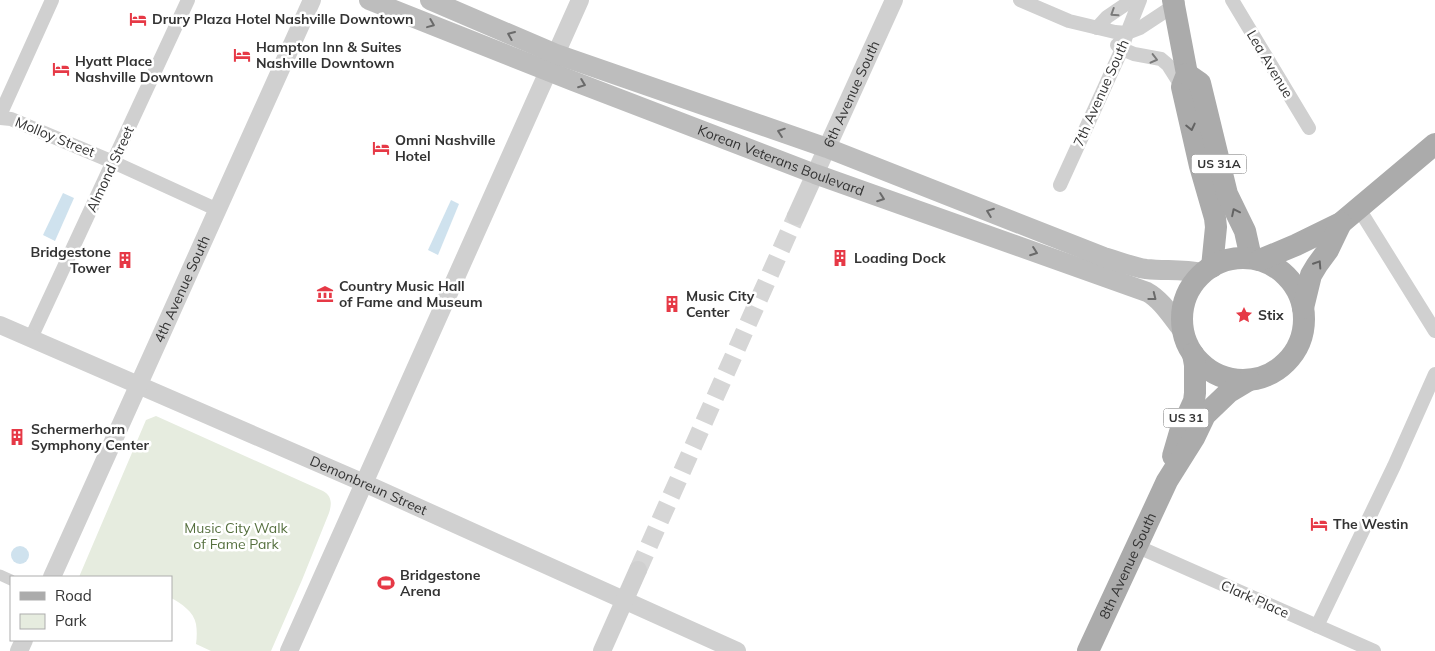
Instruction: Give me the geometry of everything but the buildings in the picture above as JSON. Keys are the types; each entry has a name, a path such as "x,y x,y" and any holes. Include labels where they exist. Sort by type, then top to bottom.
{"main road":[{"name":"Korean Veterans Boulevard","path":"369,0 552,62 827,148 1104,257 1134,267 1159,270 1207,270"},
{"name":"Korean Veterans Boulevard","path":"430,0 552,62 815,174 1147,292 1158,301 1184,332"},
{"name":"US 31A","path":"1177,2 1185,81 1200,166 1215,218 1216,227 1207,270"},
{"name":"US 31A","path":"1185,81 1200,83 1227,194 1245,231 1255,259"},
{"name":"US 31","path":"1193,354 1187,344 1182,314 1186,298 1195,282 1207,270 1220,263 1255,259 1296,245 1341,223 1435,144"},
{"name":"US 31","path":"1249,380 1263,377 1276,371 1287,362 1296,350 1302,337 1303,308 1312,275 1328,250 1341,223"},
{"path":"1255,259 1276,269 1288,279 1298,293 1303,308"},
{"path":"1193,354 1204,366 1218,375 1233,380 1249,380"},
{"name":"8th Avenue South","path":"1166,481 1180,432 1194,401 1195,365 1193,354"},
{"name":"8th Avenue South","path":"1088,651 1166,481 1194,438 1205,415 1229,392 1249,380"}],"street":[{"path":"0,116 52,0"},
{"name":"Almond Street","path":"31,338 188,0"},
{"name":"4th Avenue South","path":"52,576 312,0"},
{"path":"290,651 580,0"},
{"name":"6th Avenue South","path":"796,216 894,0"},
{"path":"1020,0 1069,21 1127,33 1140,28 1177,2"},
{"path":"1097,28 1107,17 1132,0"},
{"name":"7th Avenue South","path":"1060,185 1122,49 1140,0"},
{"name":"Lea Avenue","path":"1232,0 1309,128"},
{"path":"1097,28 1122,49 1134,54 1160,59 1185,81"},
{"name":"Molloy Street","path":"0,116 113,162 218,210"},
{"path":"1359,209 1435,331"},
{"name":"Demonbreun Street","path":"0,325 364,483 736,651"},
{"path":"1317,626 1394,466 1435,374"},
{"name":"Clark Place","path":"1136,546 1373,651"},
{"path":"602,651 638,570"}],"green space":[{"name":"Music City Walk of Fame Park","path":"156,416 323,491 330,498 329,513 271,651 211,651 196,644 197,631 193,616 179,602 172,598 172,576 79,576 146,420"}],"water":[{"path":"63,193 74,198 55,241 43,235"},
{"path":"451,200 459,204 438,255 428,250"},
{"path":"16,546 24,546 29,551 27,562 16,564 11,559 11,551"}],"tunnel":[{"path":"638,570 796,216"}],"place":[{"name":"Drury Plaza Hotel Nashville Downtown","path":"138,19"},
{"name":"Hampton Inn & Suites Nashville Downtown","path":"242,55"},
{"name":"Hyatt Place Nashville Downtown","path":"61,69"},
{"name":"Omni Nashville Hotel","path":"381,148"},
{"name":"Loading Dock","path":"840,258"},
{"name":"Bridgestone Tower","path":"125,260"},
{"name":"Country Music Hall of Fame and Museum","path":"325,294"},
{"name":"Music City Center","path":"672,304"},
{"name":"Stix","path":"1244,315"},
{"name":"Schermerhorn Symphony Center","path":"17,437"},
{"name":"The Westin","path":"1319,524"},
{"name":"Bridgestone Arena","path":"386,583"}]}
